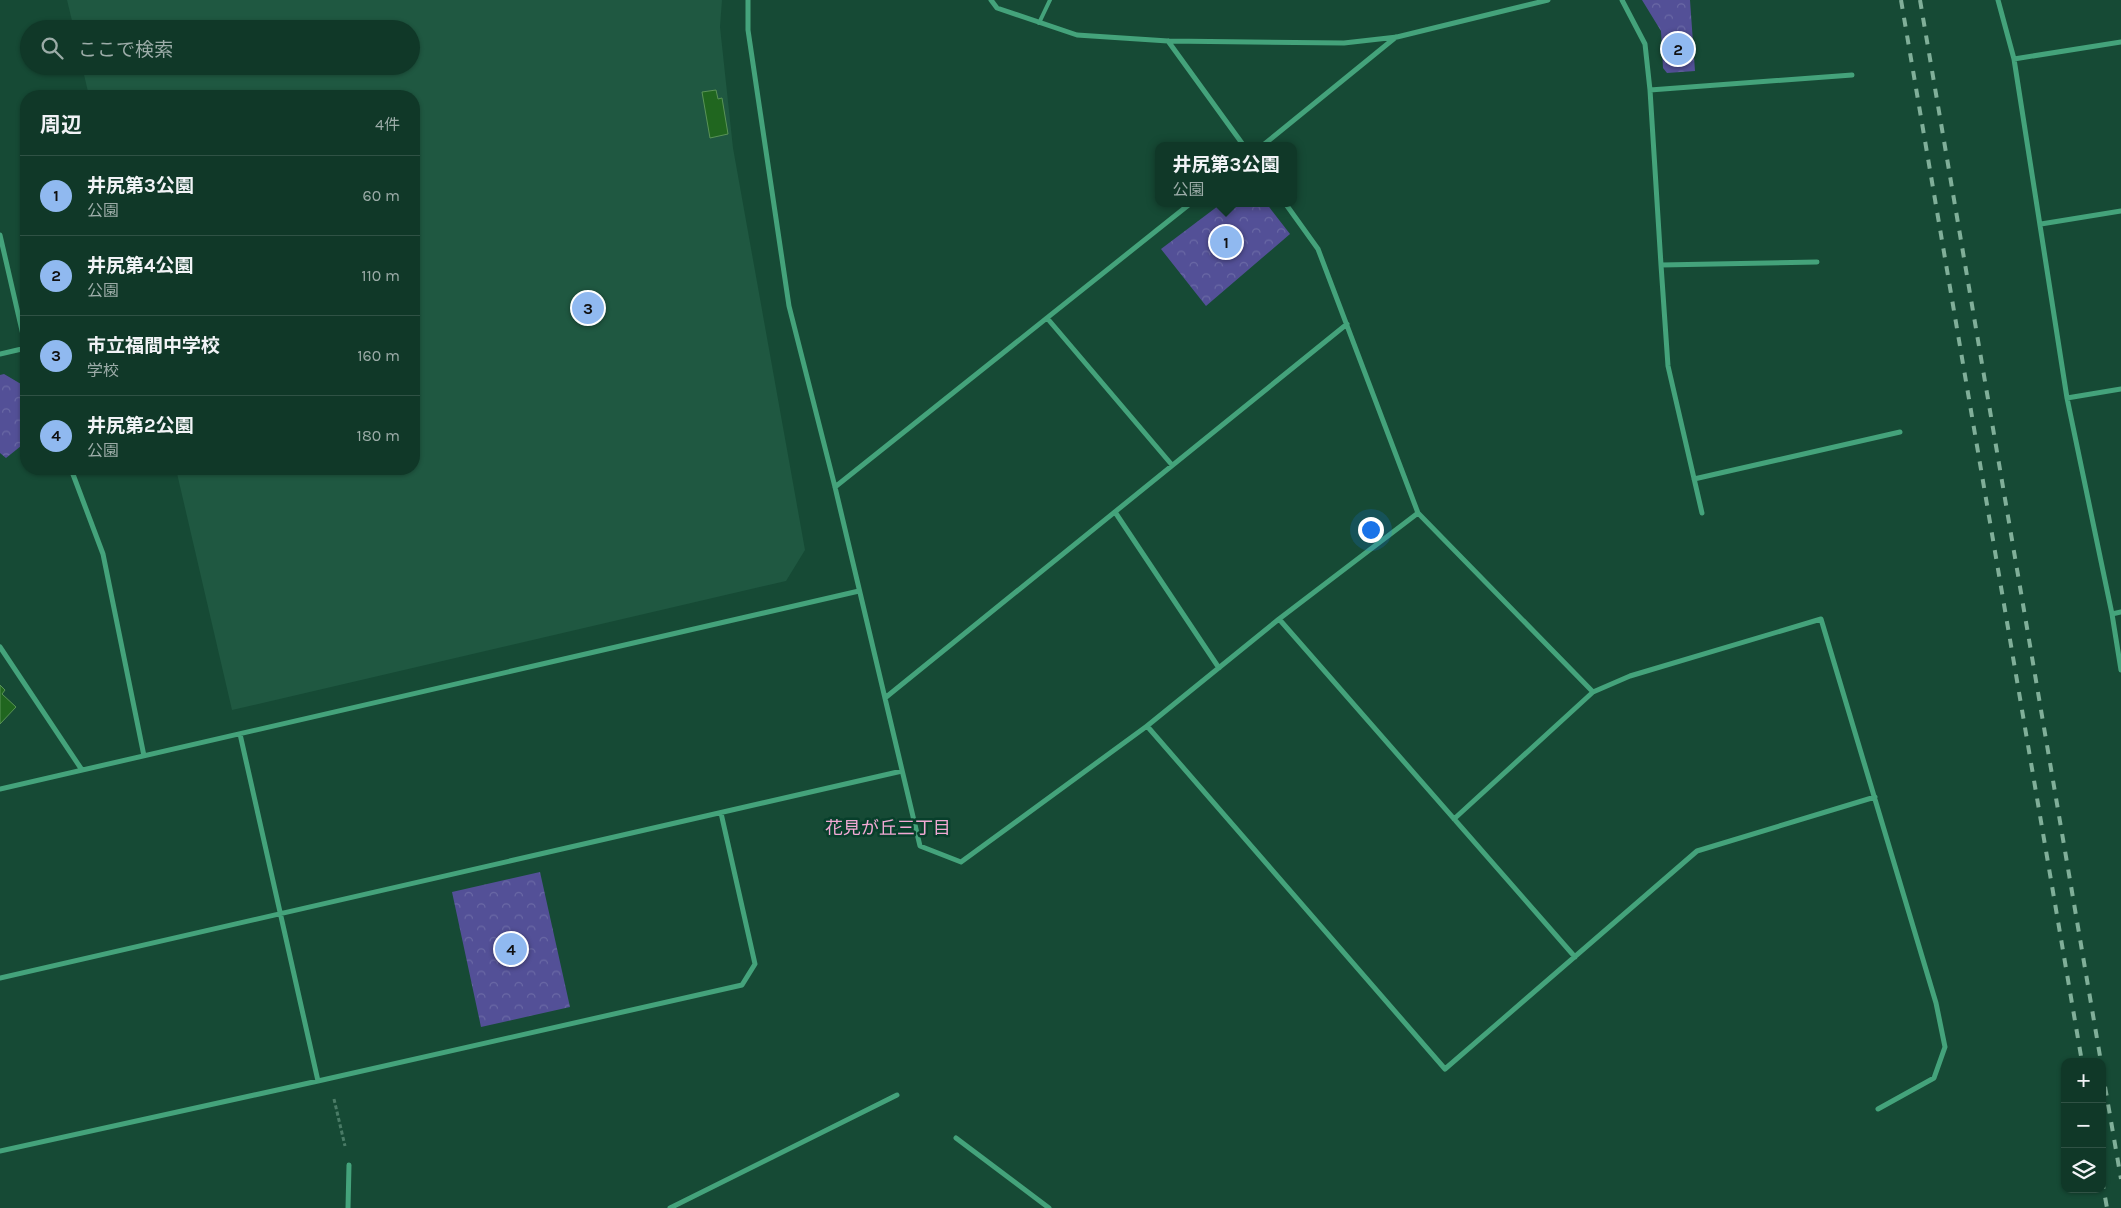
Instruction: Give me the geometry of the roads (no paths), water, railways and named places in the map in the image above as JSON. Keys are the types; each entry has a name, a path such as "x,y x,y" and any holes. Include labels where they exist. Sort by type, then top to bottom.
{"street":[{"path":"748,0 748,30 789,306 835,487 920,846 961,862 1147,726 1279,620 1418,513"},
{"path":"991,0 996,8 1077,35 1168,41 1344,43 1397,37 1548,0"},
{"path":"1622,0 1645,44 1650,90 1668,366 1702,512"},
{"path":"1998,0 2014,58 2067,398 2112,614 2121,670"},
{"path":"1267,142 1397,37"},
{"path":"1168,41 1241,142"},
{"path":"2014,58 2121,42"},
{"path":"1650,90 1852,75"},
{"path":"835,487 1185,207"},
{"path":"1288,207 1318,249 1418,513 1593,692"},
{"path":"2041,224 2121,211"},
{"path":"0,235 20,322"},
{"path":"1661,265 1817,262"},
{"path":"1047,318 1172,465"},
{"path":"885,698 1347,324"},
{"path":"0,354 20,349"},
{"path":"2067,398 2121,389"},
{"path":"1694,479 1900,432"},
{"path":"73,475 102,554 144,756"},
{"path":"1115,512 1220,668"},
{"path":"0,789 859,591"},
{"path":"2112,614 2121,612"},
{"path":"1454,819 1593,692 1630,676 1821,619 1936,1003 1945,1047 1934,1078 1878,1109"},
{"path":"1279,620 1575,957"},
{"path":"0,647 82,770"},
{"path":"1147,726 1446,1069 1697,851 1875,797"},
{"path":"240,734 318,1081"},
{"path":"0,978 902,771"},
{"path":"0,1151 329,1079 742,984 755,964 720,813"},
{"path":"670,1208 896,1095"},
{"path":"956,1138 1049,1208"},
{"path":"348,1208 349,1165"}],"lane":[{"path":"1039,23 1050,0"}],"railway":[{"path":"1901,0 2081,1058"},
{"path":"1920,0 2100,1058"},
{"path":"2106,1092 2121,1179"},
{"path":"2104,1193 2107,1208"}],"place":[{"name":"井尻第4公園","path":"1678,49"},
{"name":"井尻第3公園","path":"1226,242"},
{"name":"市立福間中学校","path":"588,308"},
{"name":"井尻第2公園","path":"511,949"}],"district":[{"name":"花見が丘三丁目","path":"888,828"}]}
